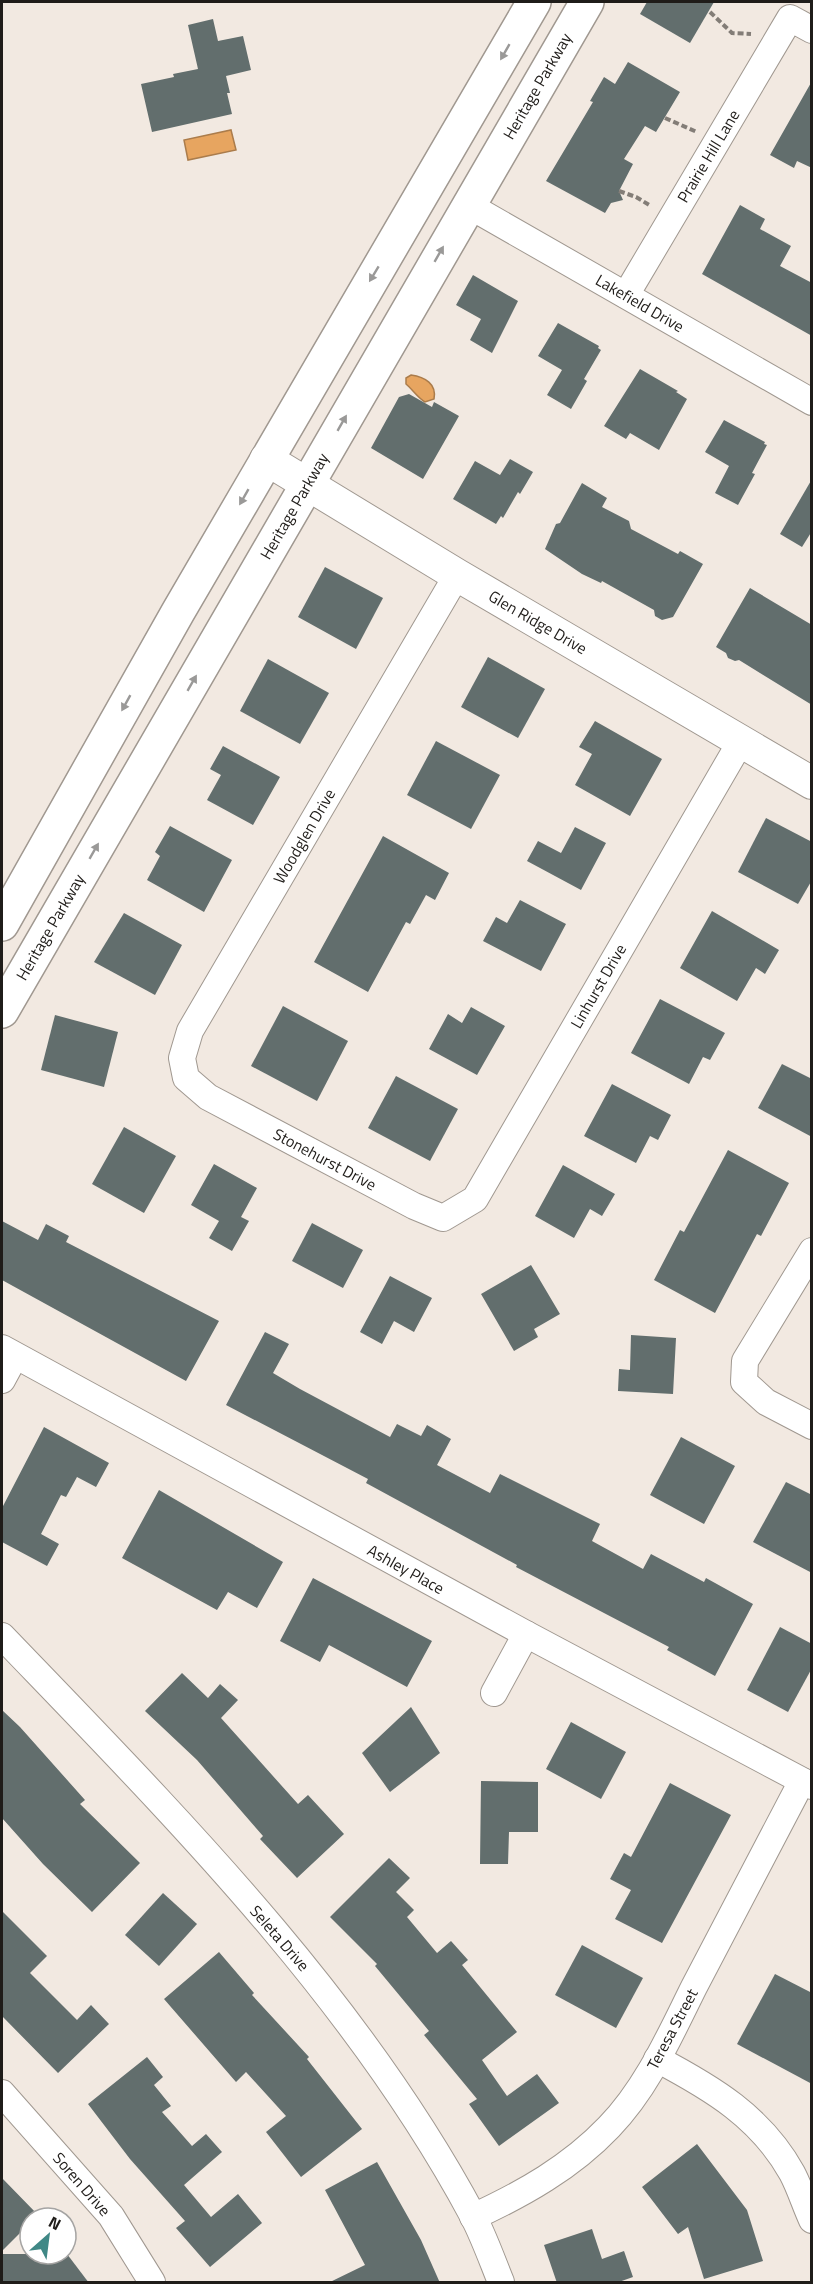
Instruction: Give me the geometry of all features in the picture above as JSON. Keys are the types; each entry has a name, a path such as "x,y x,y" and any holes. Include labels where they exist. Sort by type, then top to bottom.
{"main road":[{"path":"2,924 266,459 534,2"},
{"name":"Heritage Parkway","path":"2,1011 586,2"}],"street":[{"name":"Prairie Hill Lane","path":"626,295 801,24"},
{"name":"Lakefield Drive","path":"468,205 812,402"},
{"name":"Glen Ridge Drive","path":"266,459 457,575 812,783"},
{"name":"Woodglen Drive","path":"208,1097 186,1078 182,1058 190,1031 457,575"},
{"name":"Linhurst Drive","path":"443,1218 475,1199 741,741"},
{"name":"Stonehurst Drive","path":"208,1097 414,1206 443,1218"},
{"path":"812,1251 745,1361 744,1382 766,1401 812,1426"},
{"path":"2,1380 8,1352"},
{"name":"Ashley Place","path":"8,1352 807,1784"},
{"path":"494,1693 526,1634"},
{"name":"Seleta Drive","path":"2,1636 208,1854 303,1964 376,2061 428,2140 473,2217 501,2283"},
{"name":"Teresa Street","path":"473,2217 518,2196 590,2145 627,2107 657,2059 807,1784"},
{"path":"657,2059 715,2092 754,2122 776,2147 793,2175 812,2220"},
{"name":"Soren Drive","path":"2,2093 111,2216 152,2283"}],"path":[{"path":"710,12 732,33 744,35"},
{"path":"665,118 696,132"},
{"path":"619,191 636,196 653,207"}],"shaded area":[{"path":"231,130 236,150 188,160 184,140"},
{"path":"411,375 421,377 432,385 434,399 425,402 406,384 406,378"}],"building":[{"path":"647,2 714,2 690,43 640,14"},
{"path":"213,19 218,41 243,36 251,70 226,76 232,114 152,132 141,84 198,69 188,25"},
{"path":"628,62 680,92 656,132 645,126 624,159 633,164 619,191 623,200 611,203 605,213 546,181 593,102 590,101 604,77 615,84"},
{"path":"812,81 812,168 797,161 794,168 770,155"},
{"path":"740,205 765,219 760,229 791,246 780,266 812,283 812,336 702,274"},
{"path":"473,275 518,301 492,353 470,340 481,319 456,305"},
{"path":"558,323 599,346 601,350 584,379 587,381 571,409 547,395 562,370 538,356"},
{"path":"640,369 678,391 676,392 687,399 659,450 630,433 626,439 604,426"},
{"path":"409,394 432,407 434,402 459,416 423,479 371,448 399,397"},
{"path":"724,420 767,445 752,473 755,474 738,505 715,493 729,466 705,452"},
{"path":"510,459 533,472 503,518 501,516 496,524 453,499 475,461 500,475"},
{"path":"812,479 812,531 802,547 780,534"},
{"path":"582,483 607,498 602,507 629,521 631,529 678,554 680,551 703,564 673,617 662,620 655,616 654,610 602,581 601,583 582,574 545,549 556,524 560,523"},
{"path":"325,567 383,598 356,649 298,617"},
{"path":"750,588 812,625 812,705 739,660 728,658 726,653 716,647"},
{"path":"488,657 545,689 518,738 461,707"},
{"path":"268,659 329,693 300,744 240,711"},
{"path":"595,721 662,759 630,816 575,785 592,754 579,747"},
{"path":"436,741 500,775 471,829 407,795"},
{"path":"223,746 280,777 253,825 207,800 221,775 210,769"},
{"path":"766,818 812,842 812,880 798,904 738,872"},
{"path":"170,826 232,860 204,912 147,880 160,856 155,852"},
{"path":"575,827 606,843 581,890 527,861 538,841 561,853"},
{"path":"383,836 449,873 435,900 426,895 410,924 406,922 368,992 314,962"},
{"path":"520,900 566,924 541,971 483,941 496,917 507,923"},
{"path":"712,911 779,950 765,974 756,968 737,1001 680,968"},
{"path":"124,913 182,945 155,995 94,962"},
{"path":"660,999 725,1033 710,1060 703,1057 689,1084 631,1053"},
{"path":"283,1006 348,1041 317,1101 251,1066"},
{"path":"471,1007 505,1026 477,1075 429,1049 448,1014 462,1023"},
{"path":"55,1015 118,1032 104,1087 41,1070"},
{"path":"782,1064 812,1079 812,1137 758,1108"},
{"path":"396,1076 458,1109 430,1161 368,1128"},
{"path":"612,1084 671,1115 658,1140 650,1136 636,1163 584,1136"},
{"path":"124,1127 176,1156 144,1213 92,1184"},
{"path":"728,1150 789,1183 761,1236 757,1234 715,1313 654,1280 680,1230 684,1232"},
{"path":"214,1164 257,1188 241,1217 249,1221 232,1251 209,1238 219,1221 191,1205"},
{"path":"563,1165 615,1194 602,1216 590,1209 574,1238 535,1216"},
{"path":"2,1221 38,1240 46,1224 69,1236 66,1242 219,1321 186,1381 2,1280"},
{"path":"312,1223 363,1250 343,1288 292,1261"},
{"path":"531,1265 560,1314 534,1329 538,1337 514,1351 481,1294"},
{"path":"390,1276 432,1298 414,1332 394,1321 382,1344 360,1332"},
{"path":"265,1332 289,1344 273,1373 300,1389 390,1437 397,1424 421,1436 427,1425 451,1439 437,1465 490,1493 500,1474 600,1524 592,1541 643,1569 651,1554 704,1582 706,1578 753,1604 715,1676 667,1650 669,1647 516,1567 517,1565 366,1483 368,1479 226,1405"},
{"path":"631,1335 676,1338 673,1394 618,1391 619,1369 630,1370"},
{"path":"44,1427 109,1463 96,1487 77,1477 66,1497 61,1495 41,1534 59,1544 47,1566 2,1542 2,1508"},
{"path":"681,1437 735,1466 704,1524 650,1495"},
{"path":"786,1482 812,1495 812,1573 753,1542"},
{"path":"159,1490 283,1562 257,1608 228,1592 217,1610 122,1558"},
{"path":"313,1578 432,1641 407,1687 329,1645 320,1662 280,1641"},
{"path":"780,1627 812,1644 812,1668 788,1712 747,1690"},
{"path":"182,1673 208,1698 220,1684 238,1700 221,1718 298,1804 308,1795 344,1834 297,1878 260,1839 263,1836 197,1760 145,1711"},
{"path":"411,1707 440,1753 390,1792 362,1753"},
{"path":"2,1710 85,1800 80,1804 140,1863 92,1912 43,1864 2,1818"},
{"path":"571,1722 626,1752 601,1799 546,1769"},
{"path":"481,1781 538,1782 538,1832 509,1832 508,1864 480,1864"},
{"path":"670,1783 731,1815 662,1943 615,1919 631,1890 610,1879 624,1853 631,1857"},
{"path":"389,1858 410,1878 396,1892 414,1910 407,1917 437,1953 451,1941 468,1960 462,1965 517,2032 482,2060 507,2096 537,2074 559,2103 499,2146 469,2104 477,2099 424,2035 429,2031 375,1966 377,1964 330,1917"},
{"path":"163,1893 197,1924 159,1966 125,1935"},
{"path":"2,1911 47,1956 30,1973 77,2020 91,2005 109,2024 58,2073 2,2016"},
{"path":"582,1945 643,1978 616,2028 555,1995"},
{"path":"219,1952 254,1993 252,1995 309,2057 307,2059 362,2129 301,2177 266,2132 286,2116 246,2072 236,2082 164,1999"},
{"path":"775,1974 812,1993 812,2084 737,2044"},
{"path":"147,2057 163,2077 154,2085 171,2106 162,2112 192,2146 206,2134 222,2152 184,2185 211,2217 238,2194 262,2223 210,2267 176,2228 185,2221 130,2159 88,2104"},
{"path":"697,2144 747,2210 763,2261 704,2279 688,2227 678,2234 642,2187"},
{"path":"377,2162 421,2240 440,2283 328,2283 365,2265 325,2190"},
{"path":"2,2178 29,2206 18,2206 18,2235 2,2251"},
{"path":"592,2229 602,2259 624,2251 633,2277 616,2283 557,2283 544,2245"},
{"path":"2,2254 18,2254 18,2266 76,2266 89,2283 2,2283"}]}
